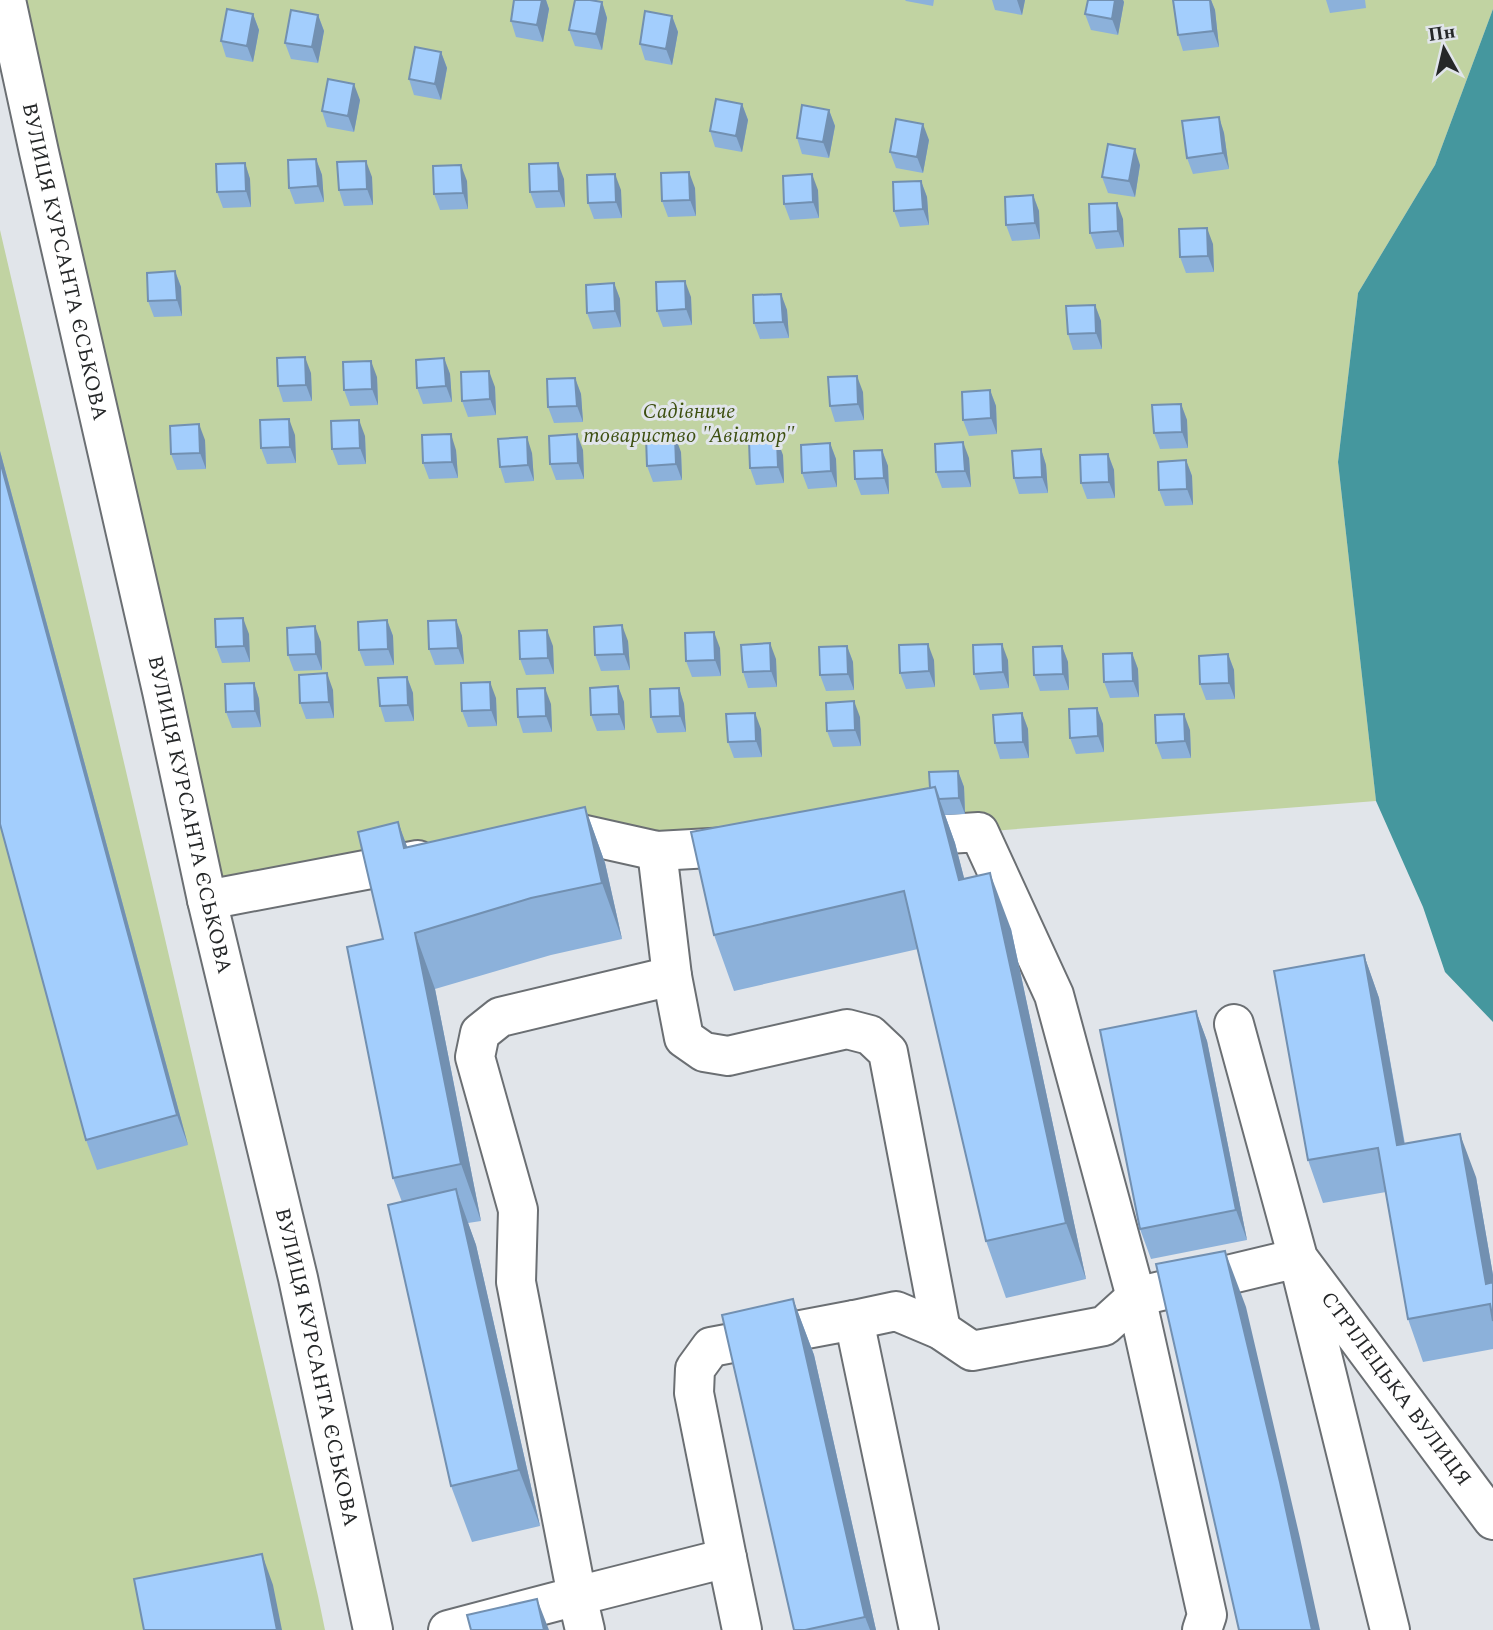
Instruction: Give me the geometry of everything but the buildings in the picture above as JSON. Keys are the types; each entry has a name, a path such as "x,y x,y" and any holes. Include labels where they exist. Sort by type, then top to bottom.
{"street":[{"name":"ВУЛИЦЯ КУРСАНТА ЄСЬКОВА","path":"6,0 207,900 298,1278 373,1630"},
{"path":"506,844 572,832 657,851 779,844"},
{"path":"861,839 979,832 1054,995 1136,1297 1207,1615 1202,1630"},
{"path":"657,851 672,976 684,1038 704,1052 728,1056 847,1029 870,1035 888,1052 941,1330"},
{"path":"207,900 454,854"},
{"path":"581,1613 516,1282 518,1210 475,1057 480,1033 500,1017 672,976"},
{"path":"1234,1024 1298,1258 1390,1630"},
{"path":"742,1630 694,1393 695,1369 711,1347 896,1311 941,1330 972,1350 1104,1326 1136,1297 1298,1258"},
{"name":"СТРІЛЕЦЬКА ВУЛИЦЯ","path":"1298,1258 1493,1520"},
{"path":"854,1320 919,1630"},
{"path":"448,1630 581,1613 727,1558"}],"green space":[{"name":"Садівниче товариство \"Авіатор\"","path":"6,0 1493,0 1493,9 1435,165 1358,293 1338,462 1376,801 979,832 657,851 207,900"},
{"path":"0,230 318,1596 325,1630 0,1630"}],"water":[{"path":"1493,9 1493,1022 1445,972 1423,907 1376,801 1338,462 1358,293 1435,165"}]}
